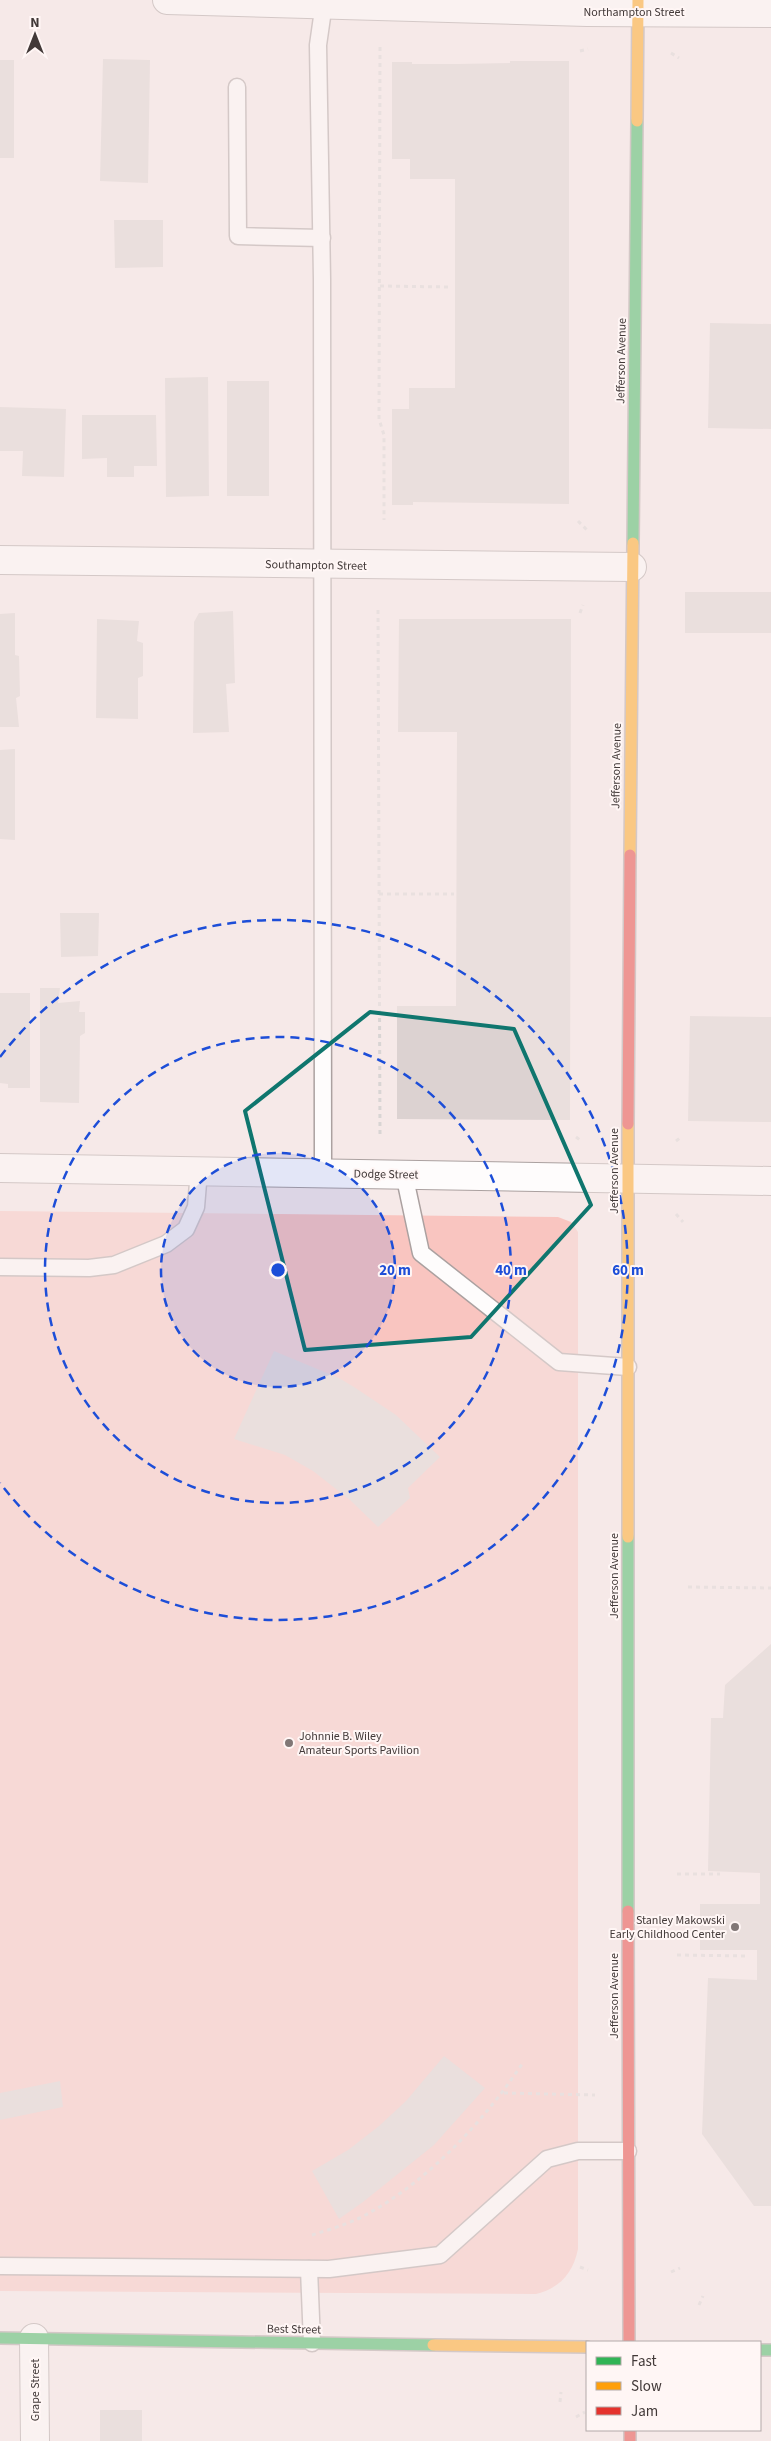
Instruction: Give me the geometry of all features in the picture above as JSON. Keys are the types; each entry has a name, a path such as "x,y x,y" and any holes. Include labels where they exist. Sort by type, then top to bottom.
{"street":[{"name":"Northampton Street","path":"166,0 638,6 771,13"},
{"name":"Jefferson Avenue","path":"629,2341 627,1178 638,6"},
{"name":"Southampton Street","path":"0,560 632,567"},
{"name":"Dodge Street","path":"0,1168 771,1181"},
{"name":"Best Street","path":"0,2338 586,2346"},
{"name":"Grape Street","path":"34,2338 35,2441"}],"lane":[{"path":"323,1173 322,238 318,45 324,3"},
{"path":"237,87 238,236 322,238"},
{"path":"0,1267 97,1267 114,1265 166,1244 186,1229 196,1207 199,1171"},
{"path":"404,1174 421,1253 559,1362 628,1367"},
{"path":"0,2266 329,2269 440,2256 547,2159 578,2150 628,2151"},
{"path":"309,2269 312,2343"}],"path":[{"path":"380,47 379,419 384,435 384,520"},
{"path":"580,51 588,48"},
{"path":"671,53 679,58"},
{"path":"380,286 449,287"},
{"path":"578,521 587,530"},
{"path":"580,613 583,605"},
{"path":"378,610 380,1136"},
{"path":"379,894 454,894"},
{"path":"576,1137 580,1140"},
{"path":"676,1141 680,1138"},
{"path":"674,1212 683,1222"},
{"path":"688,1587 771,1588"},
{"path":"677,1874 720,1874"},
{"path":"677,1955 748,1956"},
{"path":"312,2235 370,2213 405,2189 453,2148 503,2093 522,2064"},
{"path":"503,2093 593,2095"},
{"path":"580,2267 588,2270"},
{"path":"671,2272 680,2268"},
{"path":"699,2305 703,2296"},
{"path":"560,2402 561,2392"},
{"path":"576,2417 585,2412"}],"highlighted area":[{"path":"370,1012 514,1029 591,1205 471,1337 305,1350 245,1111"}],"shaded area":[{"name":"Johnnie B. Wiley Amateur Sports Pavilion","path":"0,1211 558,1217 571,1222 578,1232 578,2249 569,2272 552,2288 536,2294 0,2291"}],"building":[{"path":"103,59 150,60 148,183 100,181"},
{"path":"0,60 14,60 14,158 0,158"},
{"path":"510,61 569,61 569,504 413,502 413,505 392,505 392,409 409,409 409,388 455,388 455,179 410,179 410,159 392,159 392,62 458,64 510,63"},
{"path":"114,220 163,220 163,267 115,268"},
{"path":"710,323 771,324 771,429 708,428"},
{"path":"208,377 209,496 166,497 165,378"},
{"path":"227,381 269,381 269,496 227,496"},
{"path":"0,407 66,409 64,477 22,476 23,451 0,451"},
{"path":"82,415 156,415 157,466 134,466 134,477 107,477 107,458 82,459"},
{"path":"685,592 771,592 771,633 685,633"},
{"path":"233,611 235,683 226,684 229,732 193,733 194,622 199,613"},
{"path":"15,613 15,655 19,656 20,696 16,698 19,727 0,727 0,614"},
{"path":"97,619 139,621 137,641 143,643 143,676 138,678 138,719 96,718"},
{"path":"399,619 571,619 570,1120 397,1119 397,1006 456,1006 457,732 398,732"},
{"path":"15,749 15,840 0,839 0,750"},
{"path":"60,913 99,913 98,956 61,957"},
{"path":"40,988 60,988 58,1003 80,1001 79,1012 85,1012 85,1033 80,1036 79,1103 40,1102"},
{"path":"0,993 30,993 30,1088 8,1088 8,1084 0,1083"},
{"path":"690,1016 771,1017 771,1122 688,1121"},
{"path":"274,1351 339,1378 354,1387 396,1415 440,1457 408,1488 410,1498 378,1527 350,1500 313,1471 285,1455 234,1439"},
{"name":"Stanley Makowski Early Childhood Center","path":"771,1644 771,2206 754,2206 702,2134 708,1978 757,1980 757,1950 700,1950 700,1904 760,1904 760,1873 708,1871 711,1718 723,1718 725,1685"},
{"path":"444,2056 485,2088 434,2145 339,2219 312,2171 348,2150 379,2126 406,2101"},
{"path":"60,2081 63,2107 0,2120 0,2093"},
{"path":"100,2410 142,2410 142,2441 100,2441"}],"traffic: fast":[{"path":"633,543 637,121"},
{"path":"628,1537 628,1911"},
{"path":"0,2338 433,2345"},
{"path":"761,2350 771,2350"}],"traffic: slow":[{"path":"637,121 638,0"},
{"path":"630,855 633,543"},
{"path":"628,1124 628,1537"},
{"path":"433,2345 586,2347"}],"traffic: jam":[{"path":"628,1124 630,855"},
{"path":"628,1911 629,2341"},
{"path":"630,2431 630,2441"}],"place":[{"name":"Johnnie B. Wiley Amateur Sports Pavilion","path":"289,1743"},
{"name":"Stanley Makowski Early Childhood Center","path":"735,1927"}]}
